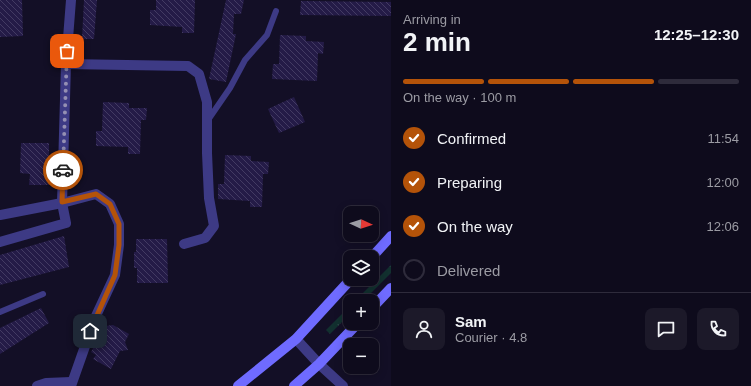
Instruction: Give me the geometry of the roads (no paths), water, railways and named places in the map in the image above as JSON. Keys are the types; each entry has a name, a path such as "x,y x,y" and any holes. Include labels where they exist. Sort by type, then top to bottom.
{"main road":[{"path":"378,250 391,236"},
{"path":"238,386 296,339 345,286"},
{"path":"379,301 391,288"},
{"path":"294,386 319,364 351,330"}],"street":[{"path":"0,242 66,223 62,202 66,64 71,0"},
{"path":"66,64 188,66 199,74 207,102 209,198 214,226 205,238 184,244"},
{"path":"0,215 96,194 110,204 119,224 119,245 115,275 95,318 71,384 46,383 37,386"},
{"path":"296,339 319,364 343,386"}],"lane":[{"path":"207,122 230,88 245,60 266,35 276,11"},
{"path":"0,312 43,294"}]}
